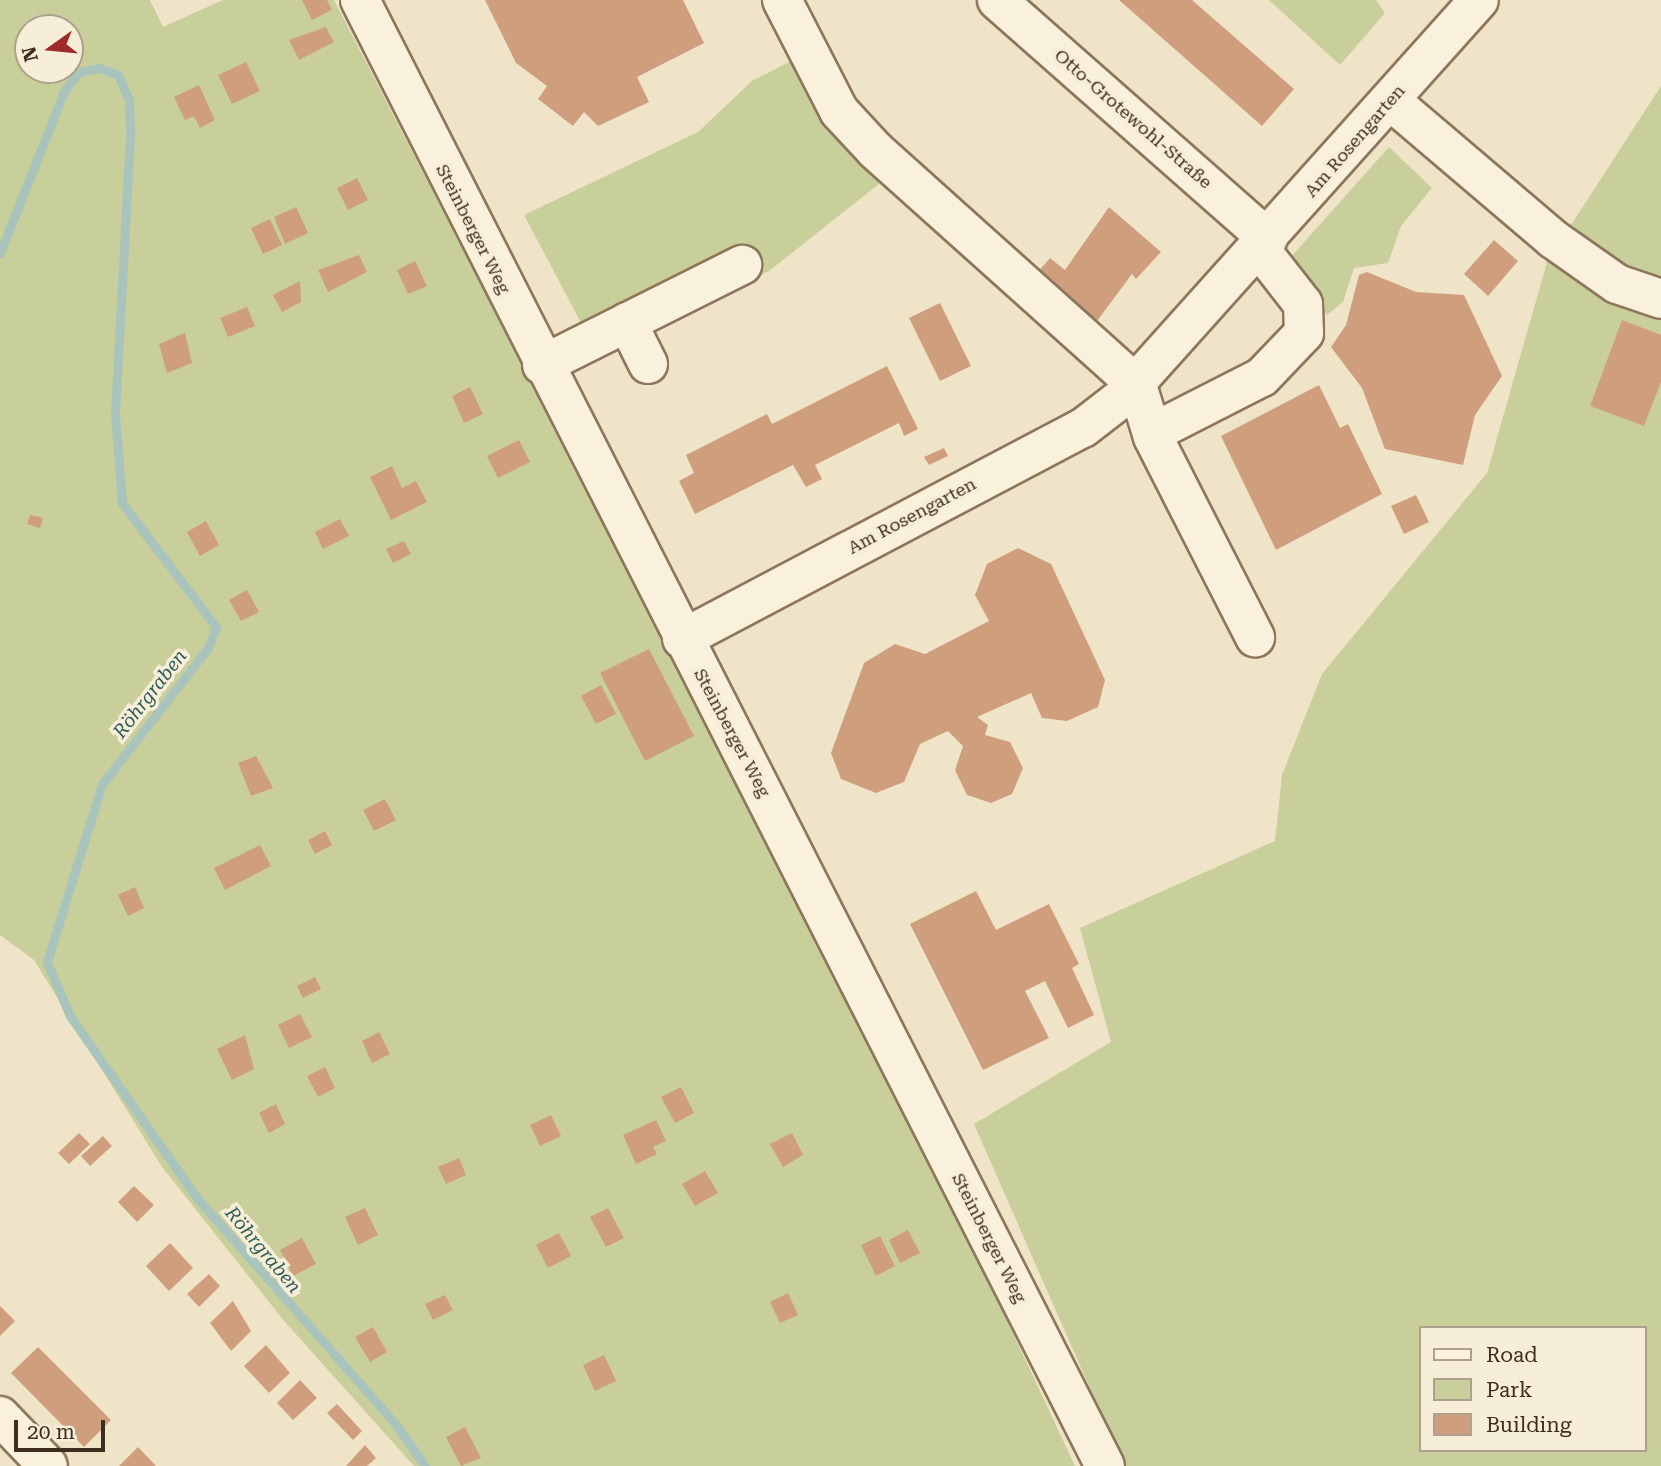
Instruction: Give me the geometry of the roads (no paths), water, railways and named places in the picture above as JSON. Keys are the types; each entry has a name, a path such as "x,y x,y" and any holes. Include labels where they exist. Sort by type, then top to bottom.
{"street":[{"name":"Steinberger Weg","path":"360,0 542,365 1105,1466"},
{"path":"782,0 839,111 875,150 1137,385 1152,433 1255,637"},
{"name":"Otto-Grotewohl-Straße","path":"997,0 1264,244 1303,304 1304,333 1262,377 1152,433"},
{"name":"Am Rosengarten","path":"682,639 1083,428 1137,385 1391,101 1459,7"},
{"path":"1391,101 1553,239 1618,284 1661,299"},
{"path":"542,365 742,265"},
{"path":"626,323 648,364"},
{"path":"0,1416 48,1466"}],"waterway":[{"name":"Röhrgraben","path":"0,253 64,91 79,72 99,68 118,75 129,100 130,136 115,414 122,503 216,627 208,648 102,784 47,962 70,1016 197,1198 395,1423 425,1466"}]}
